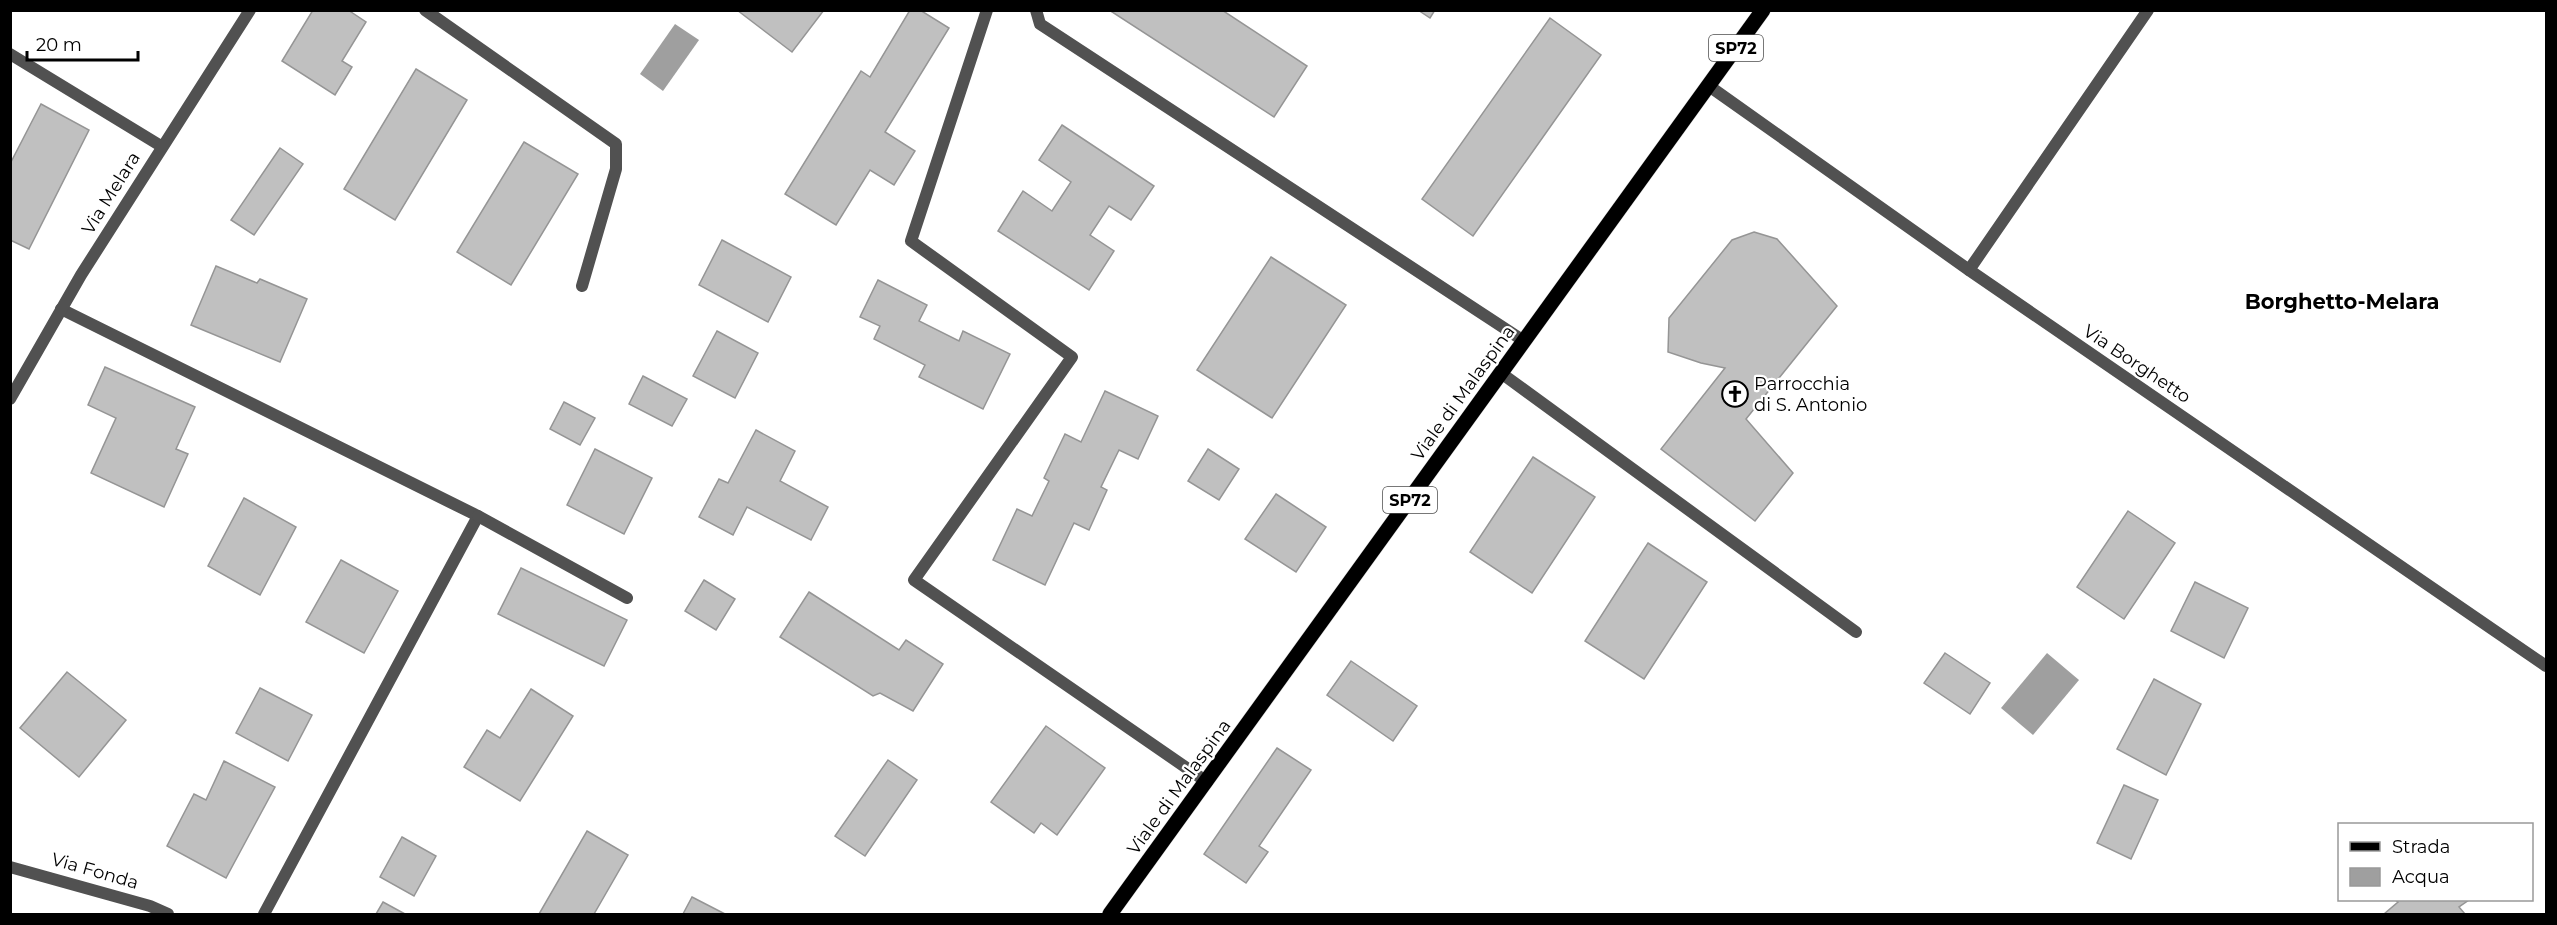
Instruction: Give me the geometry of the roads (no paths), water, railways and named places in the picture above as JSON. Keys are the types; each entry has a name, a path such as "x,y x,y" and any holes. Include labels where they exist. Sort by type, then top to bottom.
{"main road":[{"name":"Viale di Malaspina","path":"1110,915 1763,10"}],"street":[{"name":"Via Melara","path":"10,399 61,309 161,146 250,10"},
{"path":"425,10 615,144 615,169 582,286"},
{"path":"987,10 910,241 1072,357 914,580 1207,782"},
{"path":"1036,10 1040,24 1524,341"},
{"path":"1968,270 2148,10"},
{"path":"10,54 161,146"},
{"name":"Via Borghetto","path":"1709,86 1968,270 2547,666"},
{"path":"61,309 478,516 627,598"},
{"path":"1501,373 1856,632"},
{"path":"264,915 478,516"},
{"name":"Via Fonda","path":"10,867 150,906 168,915"}],"water":[{"path":"675,24 699,40 663,91 640,74"},
{"path":"2047,653 2079,680 2033,735 2001,708"}],"place":[{"name":"Parrocchia di S. Antonio","path":"1735,394"}],"district":[{"name":"Borghetto-Melara","path":"2342,301"}]}
